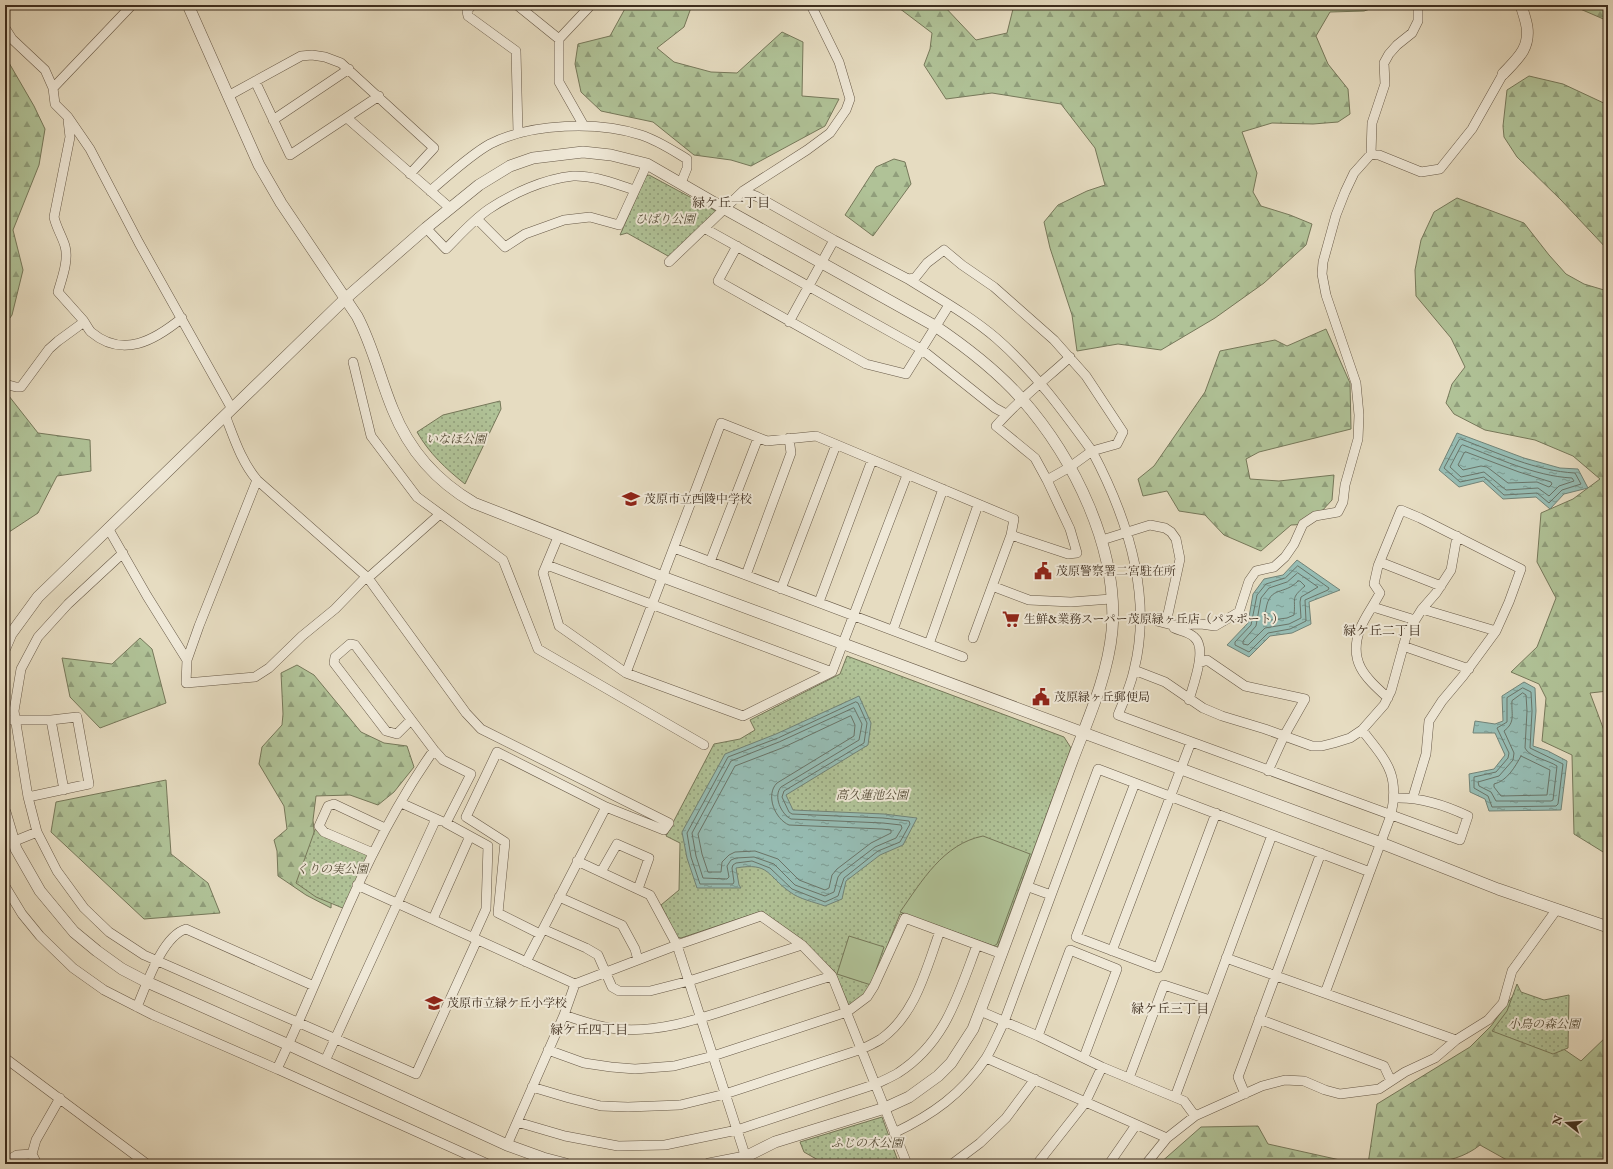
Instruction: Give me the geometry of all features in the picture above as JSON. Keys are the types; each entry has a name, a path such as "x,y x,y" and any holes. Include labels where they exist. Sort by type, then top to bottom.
{"street":[{"path":"53,88 132,5"},
{"path":"188,5 259,166 281,203 367,334 393,410 401,427 413,447 435,475 451,488 474,503 663,577 1180,770 1381,843 1498,889 1608,927"},
{"path":"472,5 467,10 468,16 516,51 518,133"},
{"path":"584,126 559,82 559,39 590,5"},
{"path":"669,262 743,191 807,150 830,133 849,104 850,99 839,62 811,5"},
{"path":"1141,617 1169,624 1201,624 1215,626 1238,612 1249,581 1256,571 1274,567 1285,557 1294,544 1303,524 1315,516 1338,512 1343,502 1345,485 1358,439 1359,415 1356,383 1326,295 1322,274 1323,262 1334,222 1345,192 1354,173 1372,154 1372,123 1385,84 1384,63 1397,45 1412,33 1418,21 1418,5"},
{"path":"1372,154 1379,155 1421,172 1440,169 1472,129 1503,74 1523,52 1526,43 1527,28 1521,5"},
{"path":"523,7 559,39"},
{"path":"5,28 12,39 45,70 53,88 55,104 68,117 90,149 139,243 182,318 228,412 238,448 250,472 257,480 367,577 466,713 481,729 669,823 664,830 606,807 497,752 466,817 505,842 498,913 586,948 598,955 612,987 619,991 650,992 802,945"},
{"path":"228,96 301,56 312,55 331,58 342,63 349,69 434,148 410,174"},
{"path":"273,120 349,69"},
{"path":"255,81 290,156 379,96"},
{"path":"68,117 70,137 54,217 56,226 66,247 65,267 58,292 84,322 90,332 105,342 117,345 128,346 146,341 164,333 182,318"},
{"path":"347,118 450,208"},
{"path":"430,191 460,166 490,145 518,133 550,128 593,125 641,135 681,155 687,159 687,168 681,183"},
{"path":"5,648 8,633 38,597 345,299 426,228 479,185 510,166 533,158 583,152 611,155 647,164 935,326 977,356 999,375 1022,399 1054,442 1070,467 1102,540 1109,576 1112,630 1106,666 1096,702 1083,733 973,1029 951,1063 910,1097 885,1108 775,1142 747,1160 709,1164"},
{"path":"478,219 505,247 524,234 564,220 590,217 619,225 647,164"},
{"path":"426,228 446,249 488,210 526,189 549,181 574,176 602,179 635,190"},
{"path":"743,191 758,197 834,240 908,279 966,315 995,338 1042,384 1092,451 1111,489 1127,532 1131,543 1137,572 1141,617 1134,670 1118,715 1460,840 1468,816 1451,808 1413,797 1395,798"},
{"path":"704,228 921,349 995,408 1006,414"},
{"path":"789,322 834,240"},
{"path":"737,246 718,281 866,364 906,374 949,305"},
{"path":"908,279 915,278 927,263 944,250 962,265 994,287 1054,340 1086,376 1123,432 1117,444 1092,451 1070,467 1047,480"},
{"path":"5,384 21,387 49,349 84,322"},
{"path":"1011,535 1068,554 1077,553 1070,529 1035,458 996,426 1022,399 1042,384 1070,357"},
{"path":"353,362 371,436 416,497 503,560 538,649 704,746"},
{"path":"626,673 721,423 767,441 816,436 1014,519 1011,535 973,638"},
{"path":"710,562 758,438"},
{"path":"746,575 792,453 789,438"},
{"path":"781,589 836,445"},
{"path":"819,602 872,460"},
{"path":"558,537 543,573 558,626 626,673 743,716 832,672 844,644 853,616 907,475"},
{"path":"257,480 187,660 186,683 255,677 269,668 367,577 440,514"},
{"path":"893,630 943,490"},
{"path":"929,644 978,504"},
{"path":"1388,698 1370,682 1359,666 1356,654 1360,628 1380,593 1374,584 1380,562 1401,510 1457,536 1521,569 1509,602 1496,631 1442,701 1429,721 1426,754 1413,797"},
{"path":"1102,540 1150,525 1158,526 1171,532 1176,539 1180,559 1169,624"},
{"path":"108,528 187,660"},
{"path":"1134,670 1165,682 1189,700 1203,708 1222,716 1265,729 1312,746 1322,746 1350,738 1362,730 1384,705 1388,698 1407,633 1422,609 1451,570 1457,536"},
{"path":"674,548 963,657"},
{"path":"123,553 68,604 38,636 21,669 14,711 28,797 37,832 57,871 84,908 109,932 156,960 416,1074 475,939 486,910 488,846 446,823 401,803"},
{"path":"1380,562 1440,586"},
{"path":"546,565 832,672"},
{"path":"992,586 1029,600 1070,602 1111,599"},
{"path":"1373,607 1415,620"},
{"path":"1422,609 1496,631"},
{"path":"1169,624 1174,628 1191,634 1196,638 1200,650 1199,663 1189,700"},
{"path":"411,720 396,734 386,731 334,663 335,657 350,644 355,645 434,750 443,760 471,774 446,823"},
{"path":"1403,646 1468,669"},
{"path":"1199,663 1207,660 1245,686 1305,699 1284,736 1268,771"},
{"path":"5,720 51,720 77,717 89,784 28,797"},
{"path":"51,720 64,790"},
{"path":"1325,993 1381,843 1391,815 1395,798 1393,779 1386,761 1362,730"},
{"path":"1112,951 1191,742"},
{"path":"277,1069 289,1045 357,885 385,828 434,750"},
{"path":"894,1133 921,1120 953,1097 986,1058 1004,1022 1098,769 1370,872"},
{"path":"1135,783 1076,937 1112,951 1158,968 1216,813"},
{"path":"373,853 324,832 319,826 328,806 334,804 385,828"},
{"path":"526,962 606,807"},
{"path":"5,812 9,843 16,850 40,891 74,932 97,952 122,969 147,982 325,1061 542,1161 566,1164"},
{"path":"325,1061 436,819"},
{"path":"9,843 37,832"},
{"path":"1175,1097 1272,835"},
{"path":"433,919 470,836"},
{"path":"601,872 617,844 625,846 649,858 638,889"},
{"path":"1245,1094 1238,1077 1321,853"},
{"path":"577,861 650,895 677,945 747,1160"},
{"path":"357,885 575,984 677,945 761,916 802,945 832,976 848,1012 907,1164"},
{"path":"5,886 22,914 36,931 73,968 104,990 137,1007 488,1164"},
{"path":"1026,886 1051,895"},
{"path":"559,897 622,925 635,949 638,960"},
{"path":"1146,1164 1167,1138 1195,1116 1262,1086 1285,1080 1304,1081 1325,1090 1340,1094 1379,1089 1405,1072 1435,1058 1456,1040 1488,1020 1503,1003 1512,971 1556,909"},
{"path":"548,1050 584,1063 635,1069 674,1066 713,1056 848,1012 867,997 874,986 905,918 1002,954"},
{"path":"137,1007 156,960 178,932 186,929 314,986"},
{"path":"532,1087 601,1106 628,1107 680,1105 725,1094 862,1049 881,1039 902,1018 910,1007 917,994 940,931"},
{"path":"517,1122 564,1136 618,1146 665,1145 737,1130 876,1084 898,1073 914,1061 939,1034 950,1016 977,945"},
{"path":"1038,1036 1070,950 1117,969 1084,1057"},
{"path":"1226,958 1456,1040"},
{"path":"564,1015 582,1022 617,1029 656,1028 670,1026 701,1018 832,976"},
{"path":"507,1145 564,1015 575,984"},
{"path":"1129,1078 1164,985 1210,1000"},
{"path":"980,1011 1084,1057 1102,1067 1184,1101 1195,1116"},
{"path":"1259,1020 1384,1066 1391,1081"},
{"path":"5,1058 147,1164"},
{"path":"986,1058 1167,1138"},
{"path":"1037,1164 1085,1103 1102,1067"},
{"path":"952,1164 980,1143 1006,1118 1035,1079"},
{"path":"37,1164 32,1154 36,1140 60,1098"},
{"path":"1109,1164 1136,1125"},
{"path":"5,1162 17,1155 32,1154"}],"green space":[{"path":"627,5 692,5 684,27 657,48 674,62 711,72 737,73 782,32 803,42 802,96 839,99 825,126 751,166 731,160 694,155 653,122 601,111 581,92 575,64 578,44 610,36"},
{"path":"895,5 943,5 976,40 1007,33 1014,5 1382,5 1364,11 1330,12 1316,36 1328,64 1348,89 1350,114 1338,122 1313,124 1272,123 1242,132 1257,173 1253,192 1261,206 1312,224 1306,245 1264,283 1215,318 1161,350 1118,344 1077,351 1072,315 1050,248 1044,222 1058,205 1087,191 1105,185 1095,148 1061,104 992,93 946,99 924,65 930,49 932,33"},
{"path":"1571,5 1608,5 1608,21"},
{"path":"5,56 34,106 45,129 39,165 13,230 23,270 12,315 5,325"},
{"path":"1529,76 1563,84 1608,105 1608,250 1561,200 1517,157 1504,137 1503,126 1507,90"},
{"path":"894,159 905,162 911,184 873,236 845,215 876,167"},
{"name":"ひばり公園","path":"649,175 716,211 670,256 627,233 620,235 646,176"},
{"path":"1457,198 1524,223 1566,274 1584,284 1604,290 1608,282 1608,691 1590,693 1608,741 1608,855 1574,834 1572,755 1542,741 1546,698 1539,684 1511,672 1537,647 1556,598 1537,562 1541,513 1573,499 1600,479 1573,456 1535,440 1485,430 1454,414 1446,403 1452,384 1465,367 1451,338 1416,296 1415,270 1421,240 1434,212"},
{"path":"1326,329 1350,383 1351,429 1259,452 1246,459 1250,479 1279,481 1334,475 1332,500 1310,524 1291,525 1261,551 1224,535 1205,515 1179,511 1167,491 1143,496 1138,479 1154,466 1205,392 1220,351 1275,340 1287,346"},
{"path":"5,391 38,433 90,440 91,471 57,476 38,513 6,534 5,542"},
{"name":"いなほ公園","path":"500,401 501,409 465,484 438,460 417,432 443,415"},
{"path":"140,638 152,649 166,703 100,728 70,697 62,658 112,664"},
{"name":"高久蓮池公園","path":"847,656 1064,737 1071,748 998,946 995,948 900,914 871,986 856,1003 849,1006 835,972 803,940 762,911 681,938 677,937 661,905 679,890 680,843 666,836 714,744 740,739 755,730 750,720 840,674"},
{"path":"297,665 314,675 361,732 384,743 407,746 414,767 394,792 378,805 350,795 316,796 313,820 316,851 332,877 331,908 306,895 278,876 277,851 274,840 287,829 284,806 259,764 262,747 282,725 283,714 281,673"},
{"path":"166,780 171,854 208,883 220,913 144,919 51,832 56,802"},
{"name":"くりの実公園","path":"316,827 368,856 345,909 316,897 296,883"},
{"path":"983,836 1030,854 997,944 994,946 900,912 925,876 945,855 969,840"},
{"path":"849,936 884,947 871,985 837,974"},
{"name":"小鳥の森公園","path":"1517,984 1521,992 1544,1000 1569,995 1568,1048 1553,1054 1492,1031 1507,1011"},
{"path":"1512,997 1551,1008 1562,1048 1581,1061 1608,1035 1608,1164 1514,1164 1480,1145 1468,1153 1441,1162 1427,1164 1368,1164 1377,1104 1470,1047 1491,1026"},
{"name":"ふじの木公園","path":"882,1117 899,1164 825,1164 804,1152 800,1142"},
{"path":"1258,1126 1268,1144 1358,1164 1159,1164 1201,1127"}],"water":[{"path":"1457,433 1524,458 1560,468 1578,469 1588,488 1564,494 1550,509 1536,497 1503,499 1483,481 1459,487 1439,470"},
{"path":"1297,560 1340,590 1309,602 1311,624 1292,633 1270,636 1249,657 1227,645 1248,623 1253,594 1264,579 1283,575"},
{"path":"1524,682 1535,688 1536,711 1533,746 1548,751 1567,761 1561,810 1489,811 1485,799 1470,792 1469,774 1494,769 1505,755 1495,733 1473,733 1475,721 1495,724 1503,721 1502,696"},
{"path":"859,696 871,723 868,745 786,795 793,810 884,814 917,818 903,845 880,855 846,881 842,899 825,906 794,894 782,886 767,872 756,867 736,868 739,885 741,888 697,888 687,858 682,832 725,754 776,734"}],"place":[{"name":"茂原市立西陵中学校","path":"631,499"},
{"name":"茂原警察署二宮駐在所","path":"1043,571"},
{"name":"生鮮&業務スーパー茂原緑ヶ丘店（パスポート）","path":"1011,619"},
{"name":"茂原緑ヶ丘郵便局","path":"1041,697"},
{"name":"茂原市立緑ケ丘小学校","path":"434,1003"}],"district":[{"name":"緑ケ丘一丁目","path":"731,202"},
{"name":"緑ケ丘二丁目","path":"1382,630"},
{"name":"緑ケ丘三丁目","path":"1170,1008"},
{"name":"緑ケ丘四丁目","path":"589,1029"}]}
